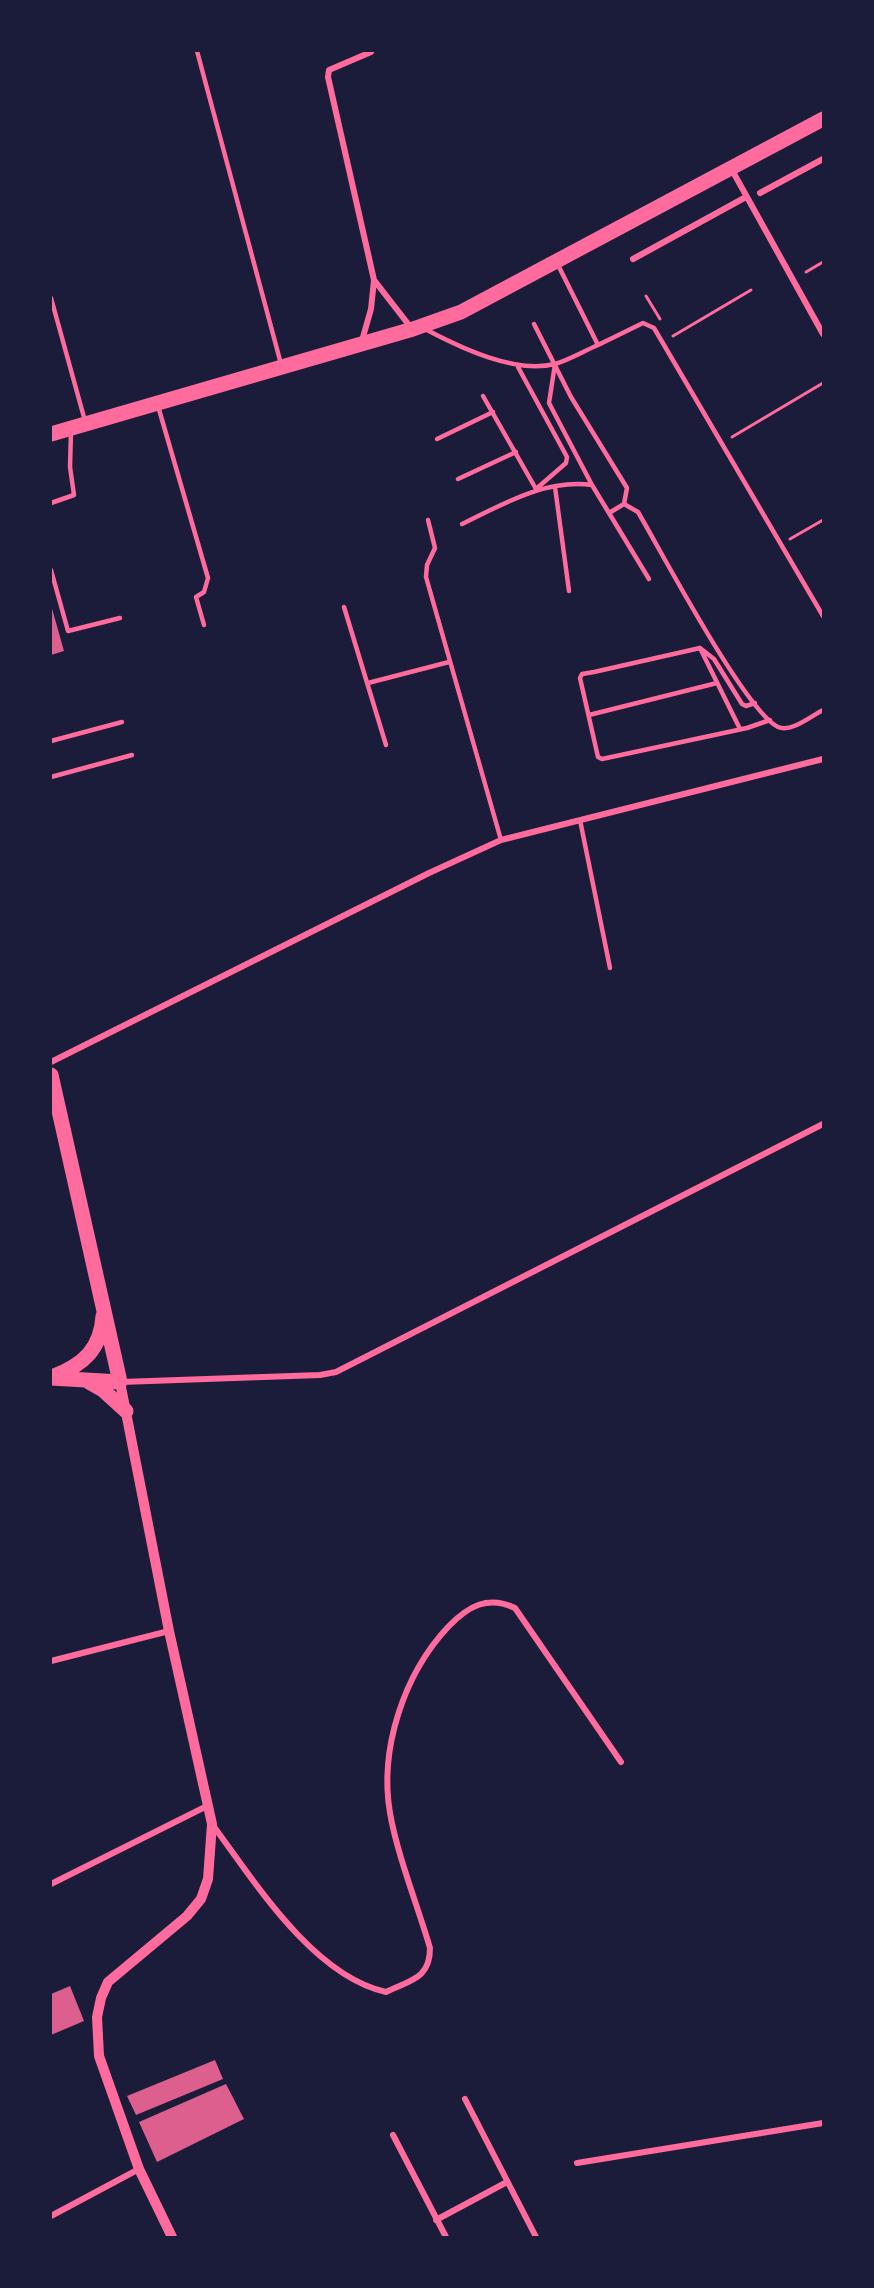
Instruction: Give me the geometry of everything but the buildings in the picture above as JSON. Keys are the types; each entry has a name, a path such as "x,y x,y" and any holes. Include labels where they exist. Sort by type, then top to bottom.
{"main road":[{"path":"51,434 361,345 461,312 823,119"},
{"path":"51,1075 120,1382 51,1378"},
{"path":"51,1378 72,1370 92,1353 99,1335 104,1307"},
{"path":"86,1380 103,1390 126,1411"}],"street":[{"path":"361,345 371,309 374,280 328,76 329,70 334,66 371,52"},
{"path":"760,193 823,159"},
{"path":"732,169 823,334"},
{"path":"633,259 746,197"},
{"path":"374,280 417,328"},
{"path":"51,1062 429,873 501,840 823,759"},
{"path":"172,2237 139,2169 99,2056 98,2017 101,1998 108,1982 187,1916 201,1899 208,1879 212,1824 169,1631 120,1382 320,1375 336,1372 823,1124"},
{"path":"212,1824 249,1875 310,1949 352,1981 386,1992 425,1973 430,1962 430,1948 390,1815 390,1755 397,1720 416,1671 433,1643 458,1617 477,1605 500,1601 515,1608 621,1762"},
{"path":"51,1661 169,1631"},
{"path":"51,1884 207,1806"},
{"path":"465,2099 536,2237"},
{"path":"577,2163 823,2123"},
{"path":"393,2135 446,2237"},
{"path":"51,2216 139,2169"},
{"path":"436,2220 507,2182"}],"lane":[{"path":"197,51 282,367"},
{"path":"556,262 598,345"},
{"path":"51,298 78,426 70,467 74,495 51,503"},
{"path":"417,328 518,367 555,364 643,323 654,328 823,616"},
{"path":"534,324 571,397 627,488 624,504 609,513"},
{"path":"555,364 549,403 592,485 648,579"},
{"path":"462,524 536,489 566,463 567,457 518,367"},
{"path":"483,396 536,489"},
{"path":"158,403 208,578 204,592 196,597 204,625"},
{"path":"437,439 493,412"},
{"path":"458,479 516,452"},
{"path":"536,489 579,483 592,485"},
{"path":"555,487 569,591"},
{"path":"624,504 638,512 740,685 770,720 778,727 788,728 823,710"},
{"path":"428,520 435,548 427,565 426,577 501,840"},
{"path":"51,570 68,631 120,618"},
{"path":"344,607 386,745"},
{"path":"700,648 714,659 741,704 747,706 755,703"},
{"path":"700,648 740,729"},
{"path":"700,648 582,675 580,678 598,757 602,759 740,729 770,720"},
{"path":"368,683 449,662"},
{"path":"589,715 717,683"},
{"path":"51,741 122,722"},
{"path":"51,777 132,755"},
{"path":"580,820 610,968"}],"path":[{"path":"806,272 823,262"},
{"path":"671,337 752,290"},
{"path":"730,438 823,383"},
{"path":"790,539 823,520"}]}
